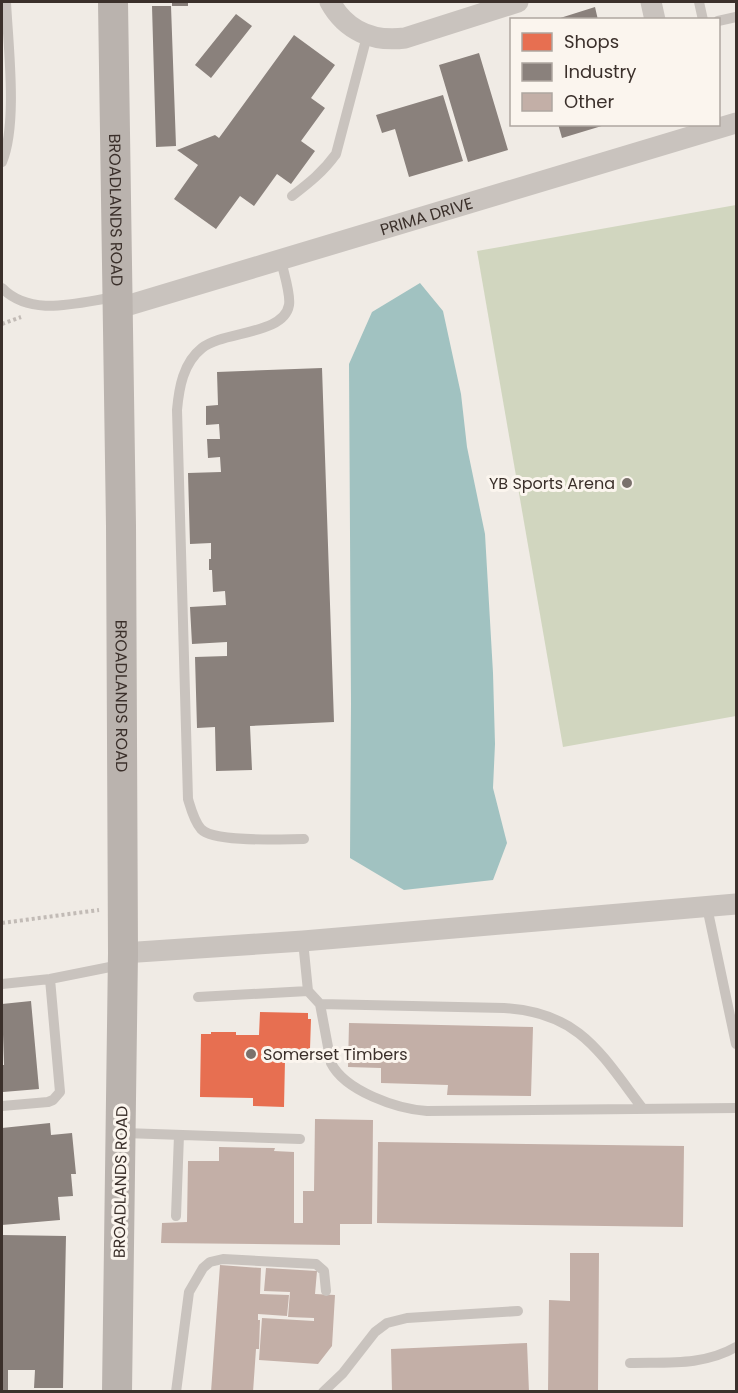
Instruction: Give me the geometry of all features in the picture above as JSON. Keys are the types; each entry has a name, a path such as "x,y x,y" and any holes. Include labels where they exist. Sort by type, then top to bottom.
{"main road":[{"name":"BROADLANDS ROAD","path":"113,2 123,959 117,1392"}],"street":[{"path":"330,2 341,18 367,36 392,40 405,38 518,2"},
{"path":"651,2 655,18"},
{"name":"PRIMA DRIVE","path":"720,126 736,123"},
{"name":"PRIMA DRIVE","path":"116,303 280,260 679,132 717,126"},
{"path":"123,959 303,941 736,904"}],"lane":[{"path":"2,162 6,153 11,115 6,2"},
{"path":"699,2 703,18"},
{"path":"720,20 736,16"},
{"path":"292,196 314,180 336,154 367,36"},
{"path":"280,260 290,303 285,316 274,324 214,340 201,349 190,362 180,384 177,410 188,799 191,811 201,829 216,837 304,839"},
{"path":"2,288 24,302 50,306 116,303"},
{"path":"707,907 736,1044"},
{"path":"303,941 308,991 320,1004 331,1063 335,1071 347,1083 402,1108 426,1111 736,1108"},
{"path":"2,984 50,980 123,959"},
{"path":"2,1106 48,1102 60,1092 50,980"},
{"path":"198,997 308,991"},
{"path":"320,1004 504,1008 524,1009 543,1014 562,1021 587,1038 643,1109"},
{"path":"120,1133 300,1139"},
{"path":"176,1216 179,1135"},
{"path":"176,1392 189,1292 203,1268 210,1262 223,1259 316,1264 324,1271 326,1291"},
{"path":"323,1392 343,1373 375,1332 387,1323 407,1318 518,1311"},
{"path":"630,1363 697,1361 712,1358 736,1347"}],"path":[{"path":"2,923 122,906"}],"green space":[{"name":"YB Sports Arena","path":"736,205 736,716 563,747 477,251"}],"water":[{"path":"420,283 443,311 461,394 467,447 485,534 493,673 495,744 493,788 507,843 493,880 404,890 350,858 349,364 372,312"}],"building: Shops":[{"name":"Somerset Timbers","path":"260,1012 308,1013 308,1019 311,1019 310,1049 301,1049 300,1060 285,1060 284,1107 253,1106 253,1098 200,1097 201,1034 236,1032 236,1035 259,1035"}],"building: Industry":[{"path":"172,2 188,2 188,6 172,6"},
{"path":"152,6 171,6 176,146 156,147"},
{"path":"595,7 598,18 560,18"},
{"path":"236,14 252,26 211,78 195,65"},
{"path":"294,35 335,65 311,98 325,108 301,141 315,151 291,184 277,174 254,206 240,196 216,229 174,199 198,165 177,150 215,135 219,138"},
{"path":"479,53 508,150 468,162 439,65"},
{"path":"443,95 463,161 409,177 395,129 382,133 376,115"},
{"path":"559,126 602,126 562,138"},
{"path":"322,368 334,722 250,726 252,770 216,771 215,727 197,728 195,657 227,656 227,642 192,644 190,607 226,605 225,591 213,592 212,570 209,570 211,543 190,544 188,473 221,472 220,457 208,458 207,439 220,439 219,424 206,425 206,406 218,405 217,372"},
{"path":"31,1001 39,1089 3,1092 2,1004"},
{"path":"50,1123 51,1135 72,1133 76,1174 71,1174 73,1196 58,1197 60,1220 2,1225 2,1128"},
{"path":"2,1235 66,1236 63,1388 34,1388 35,1370 8,1370 8,1392 2,1392"}],"building: Other":[{"path":"349,1023 533,1027 531,1096 447,1095 448,1085 381,1083 381,1068 348,1067"},
{"path":"315,1119 373,1120 372,1224 340,1224 340,1245 161,1243 162,1223 187,1222 188,1161 219,1161 219,1147 275,1148 274,1151 294,1152 294,1223 303,1223 303,1191 314,1191"},
{"path":"378,1142 684,1146 683,1227 377,1223"},
{"path":"570,1253 599,1253 598,1392 548,1392 549,1300 570,1301"},
{"path":"220,1265 261,1268 260,1294 289,1295 287,1316 258,1314 258,1320 260,1320 259,1349 256,1349 253,1392 211,1392"},
{"path":"266,1268 317,1271 315,1294 335,1295 332,1346 318,1364 259,1360 262,1318 314,1321 314,1318 288,1317 290,1292 264,1291"},
{"path":"527,1343 529,1392 392,1392 391,1349"}],"place":[{"name":"YB Sports Arena","path":"627,483"},
{"name":"Somerset Timbers","path":"251,1054"}]}
